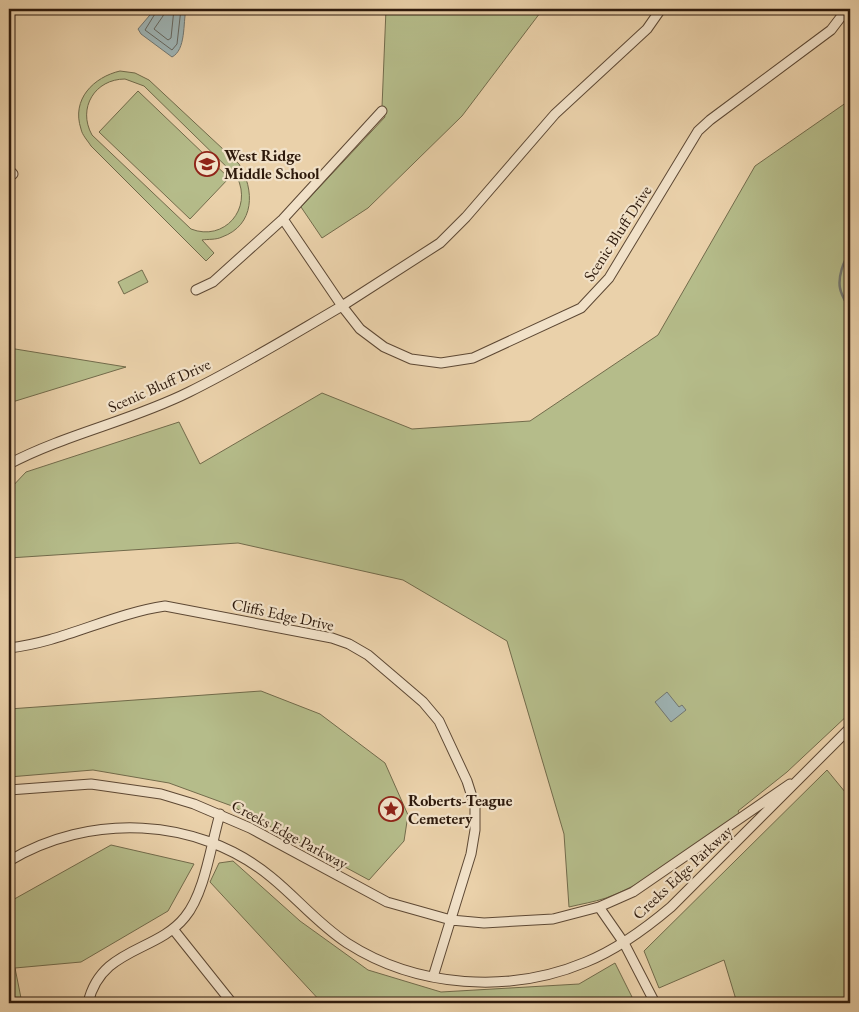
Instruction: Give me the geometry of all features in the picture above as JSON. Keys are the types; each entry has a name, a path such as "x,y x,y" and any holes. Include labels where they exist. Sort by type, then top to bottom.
{"street":[{"name":"Scenic Bluff Drive","path":"9,464 28,454 134,416 189,392 342,306 440,243 466,217 555,114 647,29 661,9"},
{"name":"Scenic Bluff Drive","path":"283,219 342,306 360,329 384,347 412,359 441,363 473,358 581,308 609,278 698,131 710,120 831,30 847,9"},
{"path":"196,290 213,282 283,219 382,111"},
{"name":"Cliffs Edge Drive","path":"9,648 53,640 142,610 164,606 332,638 368,656 423,702 439,721 468,781 475,806 475,830 434,978"},
{"name":"Creeks Edge Parkway","path":"9,861 66,836 117,828 165,830 212,843 251,862 271,877 323,926 348,944 397,967 434,978 463,981 523,980 553,974 587,962 648,928 850,728"},
{"name":"Creeks Edge Parkway","path":"9,790 81,785 120,787 161,794 220,814 387,902 451,920 484,923 553,919 599,907 634,892 667,871 810,769"},
{"path":"88,1003 91,990 104,971 120,958 173,929 186,916 196,899 220,814"},
{"path":"599,907 624,943 655,1003"},
{"path":"173,929 232,1003"}],"green space":[{"path":"386,9 543,9 462,116 368,208 322,238 301,207 385,117 382,107"},
{"path":"120,71 135,73 149,80 239,164 248,185 249,206 246,215 241,224 233,231 220,238 202,240 214,253 206,261 91,146 83,133 79,118 79,108 82,99 94,84 110,74","holes":["125,79 144,86 237,177 241,189 241,200 238,211 224,227 214,231 203,232 191,229 92,135 88,125 88,105 97,90 114,80"]},
{"path":"138,91 229,178 190,219 99,132"},
{"path":"850,100 850,713 787,772 738,811 740,814 642,882 606,898 569,907 564,834 507,641 403,580 238,543 9,558 9,490 26,472 179,422 200,464 322,393 412,429 530,421 658,335 755,166"},
{"path":"142,270 148,282 124,294 118,282"},
{"path":"9,348 126,367 9,403"},
{"path":"261,691 320,714 385,763 408,815 404,841 369,880 232,806 169,783 93,770 9,777 9,709"},
{"path":"827,770 850,798 850,1003 737,1003 724,960 659,988 644,951"},
{"path":"111,845 194,864 168,911 81,962 15,968 22,1003 9,1003 9,902"},
{"path":"233,861 300,921 368,970 441,992 579,984 615,963 633,999 623,1003 322,1003 210,882 219,863"}],"water":[{"path":"155,9 186,9 180,49 172,57 141,34 138,29"},
{"path":"667,692 679,707 682,705 686,710 671,722 655,702"}],"waterway":[{"path":"850,254 840,274 840,288 850,310"}],"place":[{"name":"West Ridge Middle School","path":"207,164"},
{"name":"Roberts-Teague Cemetery","path":"391,809"}]}
